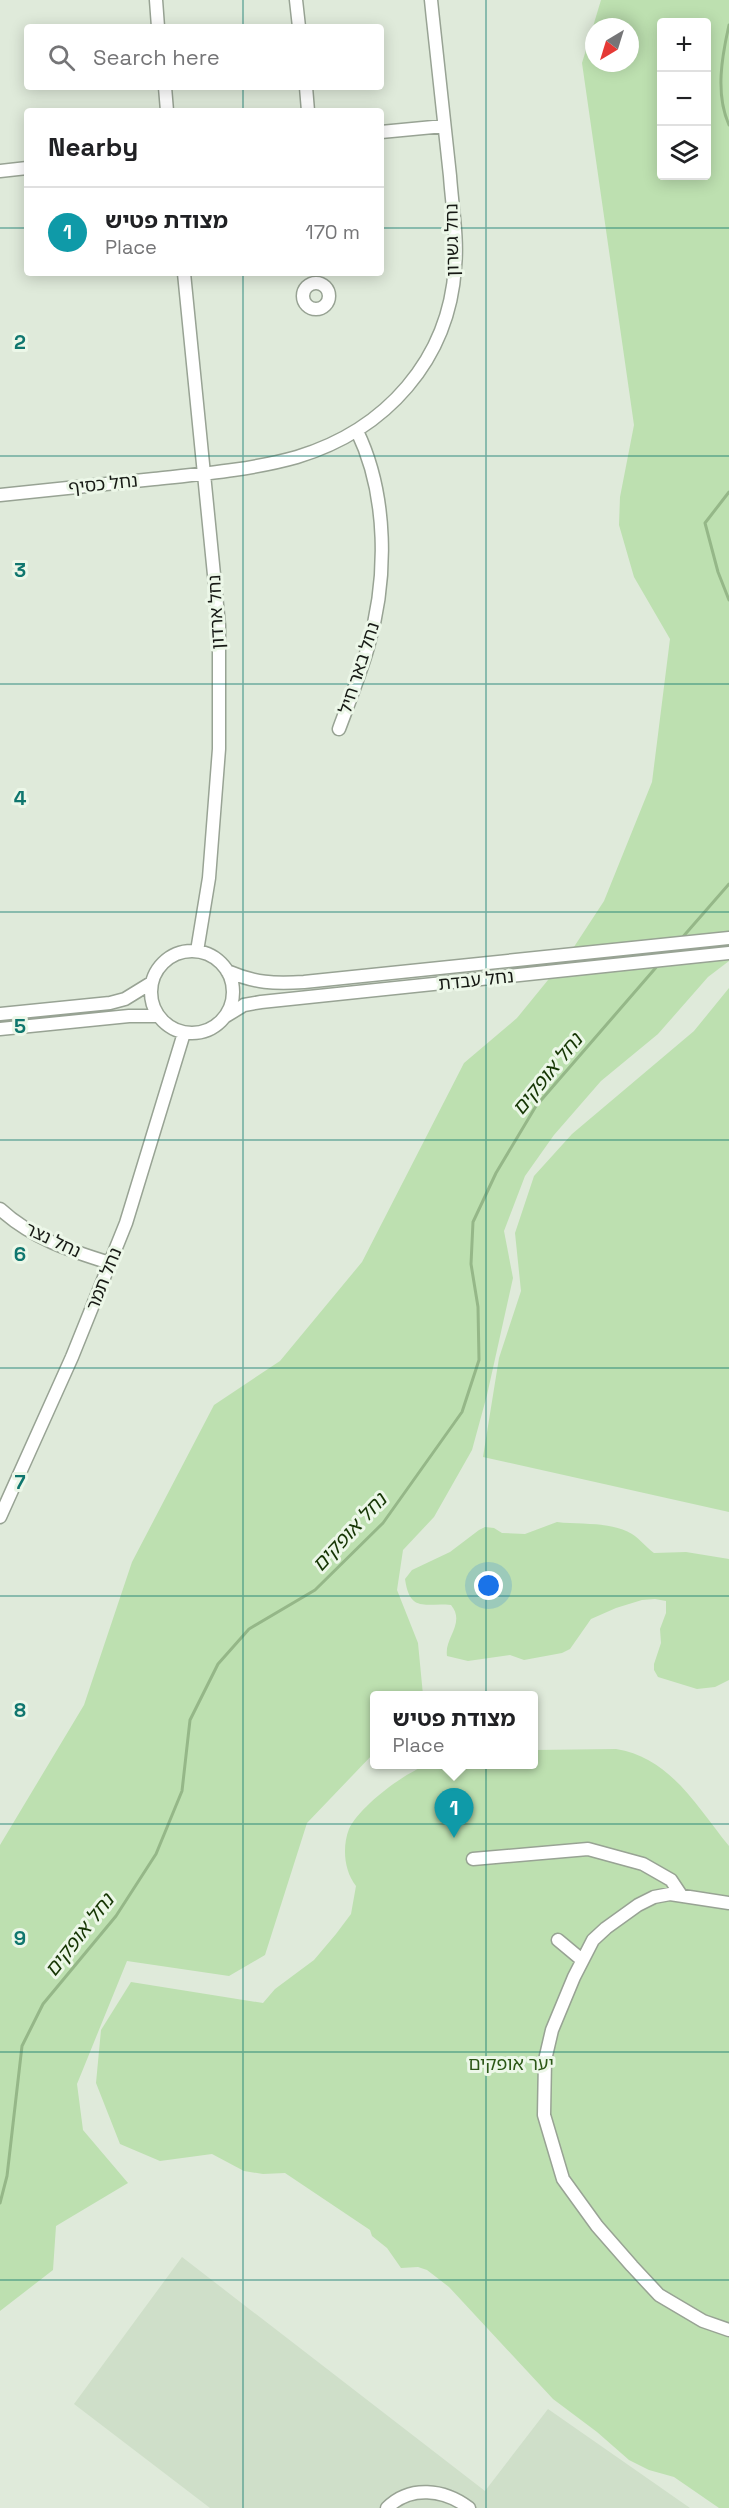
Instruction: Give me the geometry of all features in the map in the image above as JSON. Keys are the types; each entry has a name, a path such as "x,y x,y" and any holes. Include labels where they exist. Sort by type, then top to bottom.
{"street":[{"path":"156,0 159,24"},
{"path":"296,0 299,24"},
{"name":"נחל גשרון","path":"205,473 297,457 325,447 357,431 408,388 430,357 449,310 456,266 431,0"},
{"path":"165,90 167,108"},
{"path":"306,90 308,108"},
{"path":"384,132 444,126"},
{"path":"0,171 24,168"},
{"name":"נחל ארדון","path":"184,276 219,625 219,749 209,878 197,951"},
{"name":"נחל באר חיל","path":"339,729 368,648 376,617 381,569 381,536 373,476 366,450 357,431"},
{"name":"נחל כסיף","path":"0,495 205,473"},
{"name":"נחל עבדת","path":"227,971 249,981 275,984 729,938"},
{"path":"197,951 219,961 227,971 233,993 226,1016 207,1031 196,1034 184,1033 174,1029 158,1016 150,995 151,983 163,962 173,955 197,951"},
{"name":"נחל עבדת","path":"226,1016 244,1005 261,1002 729,953"},
{"path":"0,1014 117,1001 136,994 151,983"},
{"path":"0,1029 129,1016 158,1016"},
{"name":"נחל תמר","path":"0,1517 72,1357 126,1223 184,1033"},
{"name":"נחל נצר","path":"0,1209 35,1234 63,1248 110,1263"},
{"path":"473,1859 588,1849 643,1864 671,1880 681,1895"},
{"path":"729,1903 670,1894 654,1897 638,1905 593,1940 552,2030 545,2060 544,2115 563,2179 597,2226 659,2295 703,2321 729,2330"},
{"path":"558,1940 582,1960"},
{"path":"387,2508 396,2498 407,2493 421,2492 450,2497 469,2508"}],"shaded area":[{"path":"182,2257 485,2491 548,2409 690,2508 210,2508 74,2404"}],"green space":[{"path":"601,0 729,0 729,961 708,977 658,1034 601,1081 554,1135 525,1176 504,1231 513,1278 487,1395 472,1450 434,1517 403,1550 397,1590 418,1643 423,1691 370,1691 370,1757 307,1823 265,1955 229,1976 127,1961 77,2084 83,2130 128,2183 56,2226 53,2270 0,2311 0,1845 84,1705 132,1562 214,1405 280,1361 362,1262 464,1063 517,1018 570,953 604,901 652,782 670,639 634,577 619,525 620,497 634,425 582,63 585,53 585,72 639,72 639,18 596,18"},
{"path":"729,988 729,1512 483,1457 499,1358 521,1291 515,1233 534,1176 572,1134 694,1031"},
{"path":"557,1522 614,1527 635,1536 654,1553 686,1552 729,1559 729,1680 715,1687 697,1689 658,1677 654,1664 661,1643 660,1629 666,1613 666,1601 655,1599 642,1600 616,1608 591,1619 570,1649 562,1653 524,1660 510,1655 468,1661 447,1656 448,1643 456,1624 455,1612 451,1605 427,1605 415,1602 407,1590 405,1579 412,1570 450,1552 485,1527 494,1528 502,1533 525,1534"},
{"name":"יער אופקים","path":"616,1749 652,1762 681,1786 729,1846 729,2508 719,2508 674,2477 649,2470 629,2460 597,2432 553,2399 449,2287 427,2270 418,2267 401,2268 387,2248 372,2236 370,2230 285,2173 263,2174 244,2171 212,2154 160,2161 120,2144 96,2083 101,2030 131,1982 263,2003 275,1989 314,1960 351,1914 356,1886 345,1859 345,1843 349,1829 362,1811 383,1792 417,1769 538,1769 538,1750"}],"waterway":[{"name":"נחל אופקים","path":"729,25 721,75 722,101 729,125"},
{"name":"נחל אופקים","path":"729,492 705,523 718,572 729,600"},
{"name":"נחל אופקים","path":"681,939 729,884"},
{"name":"נחל אופקים","path":"0,2203 7,2176 22,2046 43,2004 116,1916 156,1854 182,1791 190,1720 218,1664 249,1629 315,1590 383,1523 462,1412 479,1360 478,1307 471,1264 473,1222 496,1173 536,1106 659,964"}],"place":[{"name":"מצודת פטיש","path":"454,1838"}]}
